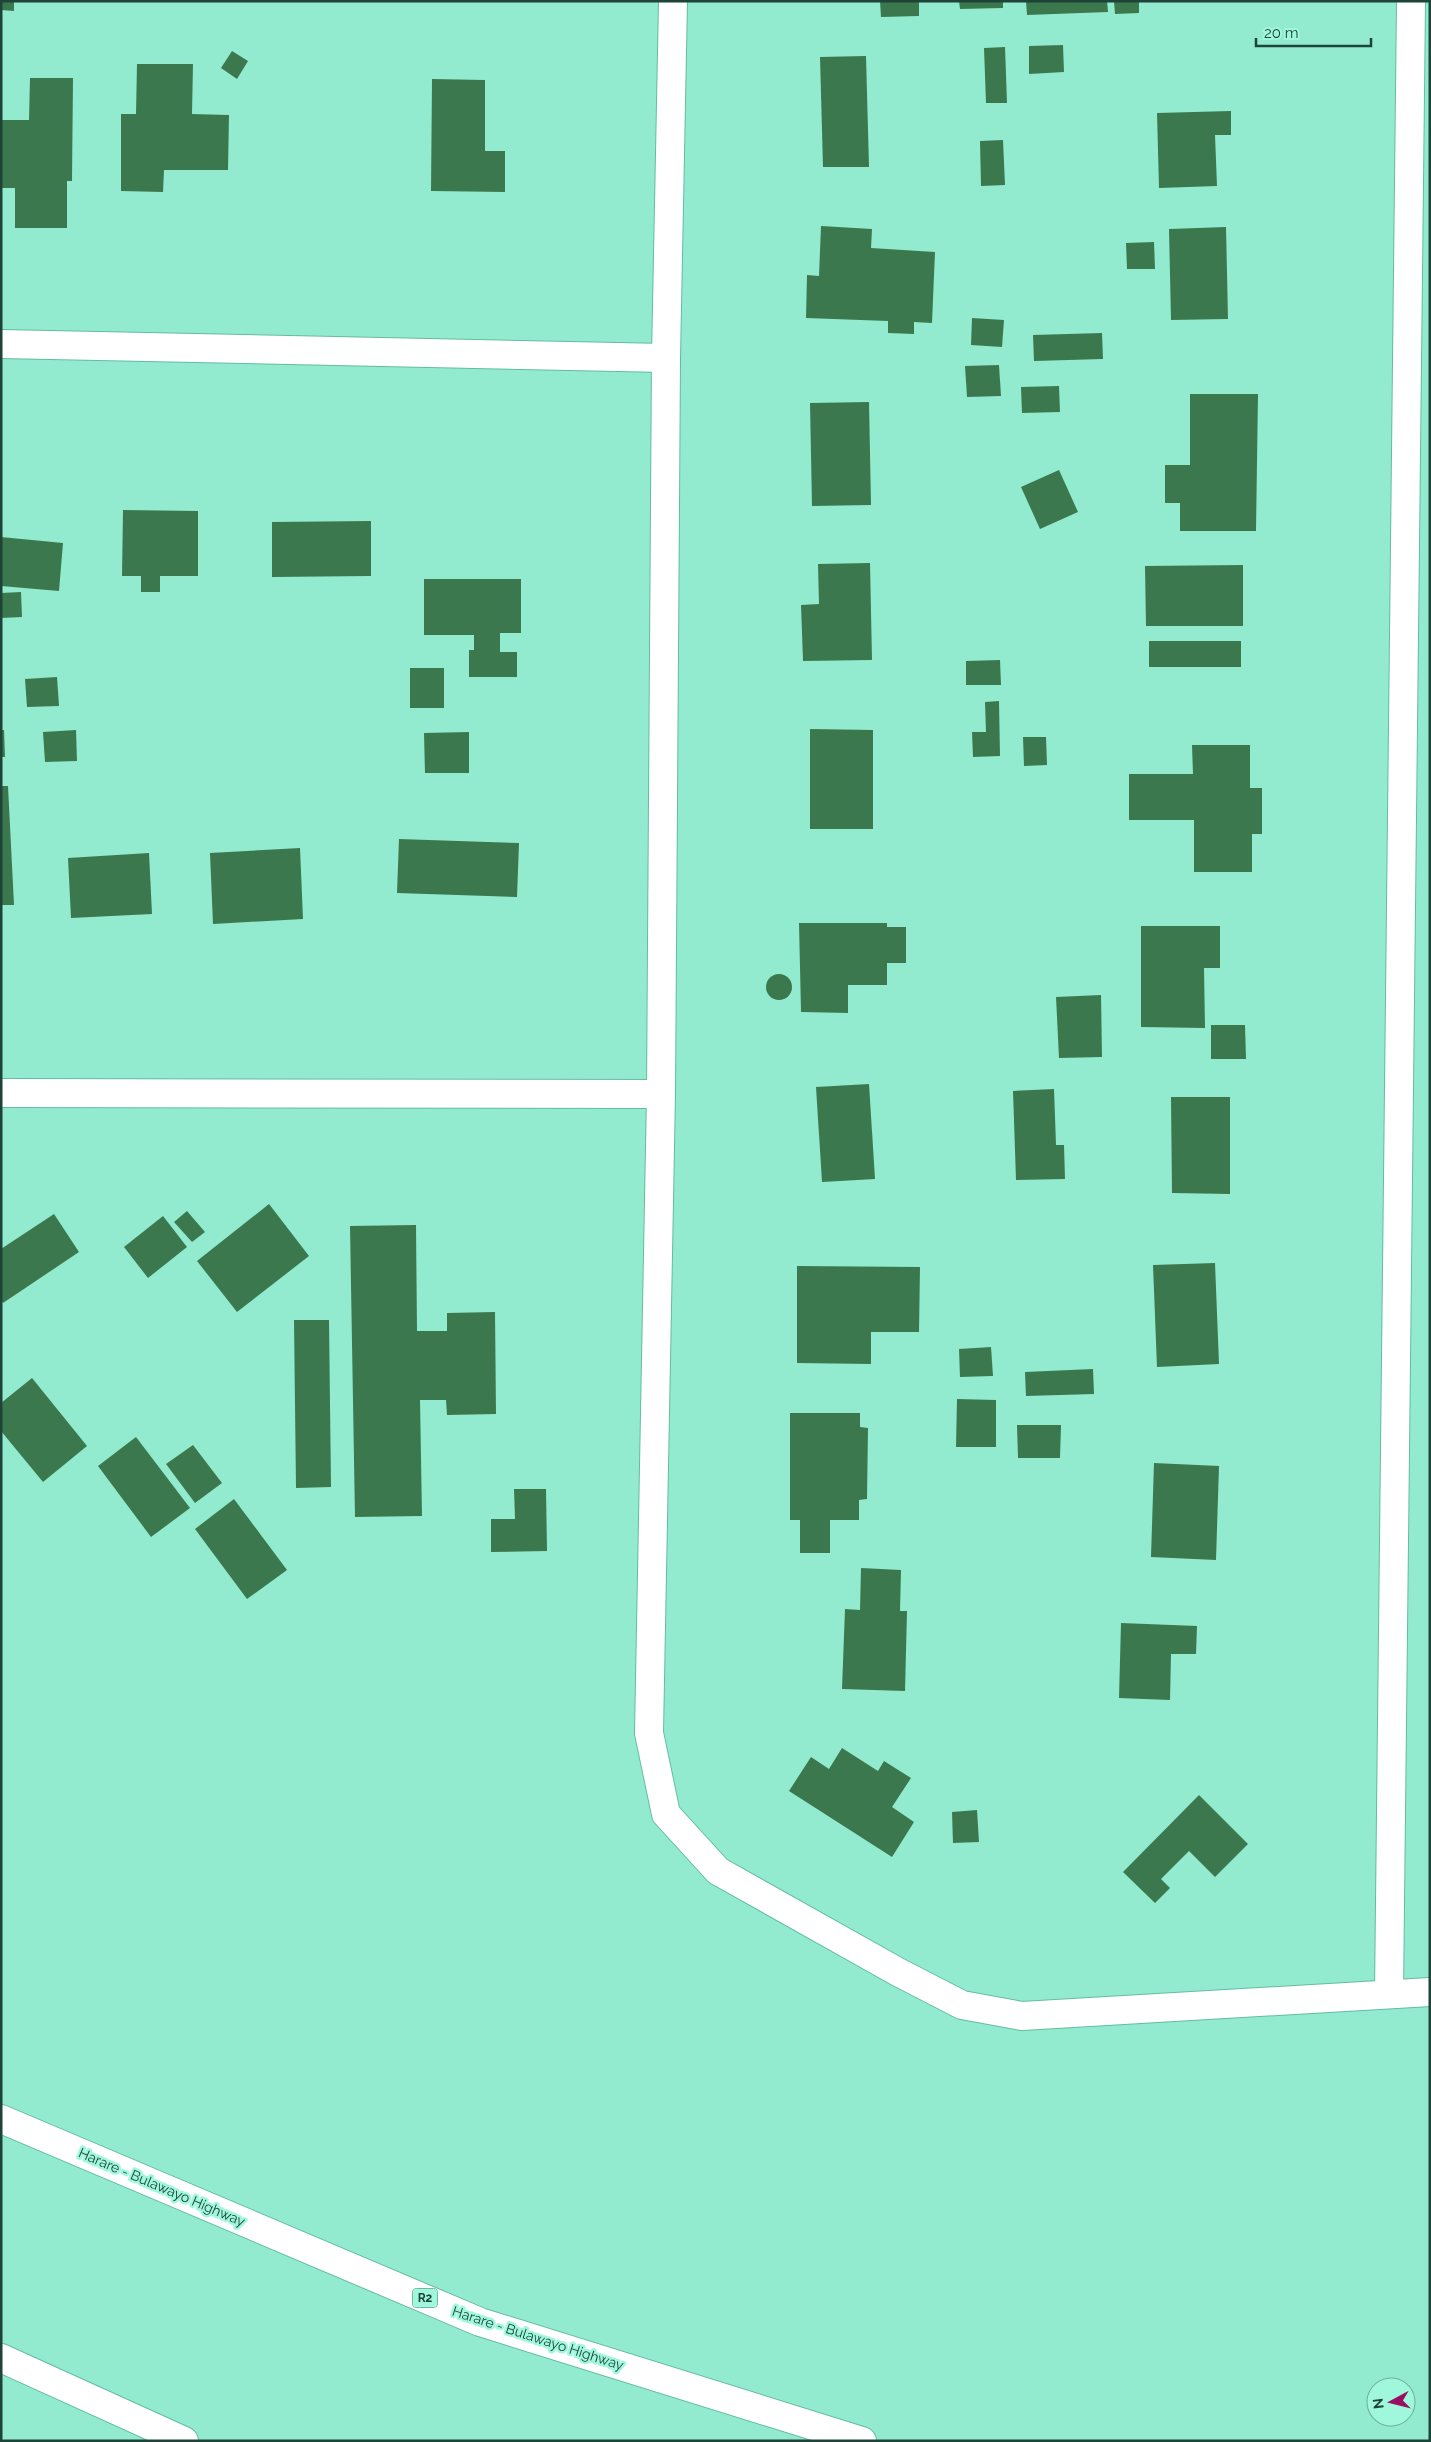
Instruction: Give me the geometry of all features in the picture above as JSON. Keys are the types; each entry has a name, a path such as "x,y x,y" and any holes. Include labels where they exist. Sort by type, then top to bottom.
{"main road":[{"path":"673,1 666,358 661,1094 649,1733 666,1814 718,1871 898,1972 962,2005 1022,2016 1430,1992"},
{"path":"1389,1994 1411,1"},
{"path":"1,344 666,358"},
{"path":"1,1093 661,1094"},
{"name":"Harare - Bulawayo Highway","path":"1,2119 480,2322 862,2441"},
{"path":"1,2358 184,2441"}],"building":[{"path":"1,1 14,1 14,11 1,10"},
{"path":"880,1 919,1 919,16 881,17"},
{"path":"959,1 1003,1 1003,8 960,9"},
{"path":"1026,1 1107,1 1108,12 1027,15"},
{"path":"1114,1 1139,1 1139,13 1115,14"},
{"path":"1063,45 1064,72 1029,74 1029,46"},
{"path":"1005,47 1007,103 986,103 984,48"},
{"path":"232,51 248,61 237,79 221,68"},
{"path":"866,56 869,167 823,167 820,57"},
{"path":"137,64 193,64 192,114 229,115 228,170 164,170 163,192 121,191 121,114 136,114"},
{"path":"30,78 73,78 72,181 67,181 67,228 15,228 15,188 1,188 1,120 29,120"},
{"path":"432,79 485,80 485,151 505,151 505,192 431,191"},
{"path":"1231,111 1231,135 1215,135 1217,186 1159,188 1157,113"},
{"path":"1003,140 1005,185 981,186 980,141"},
{"path":"821,226 872,229 871,248 935,252 932,323 914,322 914,334 888,333 888,321 806,318 807,275 819,276"},
{"path":"1226,227 1228,319 1171,320 1169,229"},
{"path":"1154,242 1155,269 1127,269 1126,243"},
{"path":"972,318 1004,320 1002,347 971,345"},
{"path":"1102,333 1103,359 1034,361 1033,335"},
{"path":"999,365 1001,396 967,397 965,366"},
{"path":"1059,386 1060,412 1022,413 1021,387"},
{"path":"1190,394 1258,394 1256,531 1180,531 1180,503 1165,503 1165,465 1190,465"},
{"path":"869,402 871,505 812,506 810,403"},
{"path":"1059,470 1078,512 1040,529 1021,487"},
{"path":"123,510 198,511 198,576 160,576 160,592 141,592 141,576 122,576"},
{"path":"371,521 371,576 272,577 272,522"},
{"path":"1,537 63,543 59,591 1,586"},
{"path":"870,563 872,660 803,661 801,605 819,604 818,564"},
{"path":"1243,565 1243,626 1146,626 1145,566"},
{"path":"424,579 521,579 521,633 500,633 500,652 517,652 517,677 469,677 469,650 474,650 474,635 424,635"},
{"path":"21,592 22,617 1,618 1,593"},
{"path":"1149,641 1241,641 1241,667 1149,667"},
{"path":"1000,660 1001,685 966,685 966,661"},
{"path":"410,668 444,668 444,708 410,708"},
{"path":"57,677 59,706 27,707 25,679"},
{"path":"999,701 1000,756 973,757 972,732 986,732 985,702"},
{"path":"810,729 873,730 873,829 810,829"},
{"path":"1,730 4,730 5,757 1,757"},
{"path":"76,730 77,761 45,762 43,732"},
{"path":"469,732 469,773 425,773 424,733"},
{"path":"1023,737 1046,737 1047,765 1024,766"},
{"path":"1192,745 1250,745 1250,788 1262,788 1262,834 1252,834 1252,872 1194,872 1194,820 1129,820 1129,774 1193,774"},
{"path":"1,786 8,786 14,905 1,905"},
{"path":"399,839 519,843 517,897 397,893"},
{"path":"300,848 303,919 213,924 210,853"},
{"path":"149,853 152,914 71,918 68,858"},
{"path":"799,923 887,923 887,927 906,927 906,963 887,963 887,985 848,985 848,1013 801,1012"},
{"path":"1141,926 1220,926 1220,968 1204,968 1205,1028 1141,1027"},
{"path":"779,974 788,978 792,987 788,996 779,1000 770,996 766,987 770,978"},
{"path":"1101,995 1102,1057 1059,1058 1056,997"},
{"path":"1211,1025 1245,1025 1246,1059 1211,1059"},
{"path":"869,1084 875,1179 822,1182 816,1087"},
{"path":"1054,1089 1056,1145 1064,1145 1065,1179 1016,1180 1013,1091"},
{"path":"1171,1097 1230,1097 1230,1194 1172,1193"},
{"path":"269,1204 309,1256 237,1312 197,1261"},
{"path":"187,1211 205,1232 192,1242 174,1222"},
{"path":"54,1214 79,1252 3,1303 1,1300 1,1249"},
{"path":"163,1216 187,1247 148,1278 124,1247"},
{"path":"416,1225 417,1331 447,1331 447,1313 495,1312 496,1414 447,1415 446,1400 420,1400 422,1516 355,1517 350,1226"},
{"path":"1215,1263 1219,1364 1157,1367 1153,1265"},
{"path":"797,1266 920,1267 919,1332 871,1332 871,1364 797,1363"},
{"path":"294,1320 329,1320 331,1487 296,1488"},
{"path":"991,1347 993,1376 960,1377 959,1349"},
{"path":"1093,1369 1094,1394 1026,1396 1025,1372"},
{"path":"32,1378 87,1446 43,1482 1,1431 1,1403"},
{"path":"957,1399 996,1400 996,1447 956,1447"},
{"path":"790,1413 860,1413 860,1427 868,1428 867,1499 859,1500 859,1520 830,1520 830,1553 800,1553 800,1520 790,1520"},
{"path":"1017,1425 1061,1425 1060,1458 1018,1458"},
{"path":"136,1437 190,1508 151,1537 98,1466"},
{"path":"193,1445 222,1483 195,1503 166,1464"},
{"path":"1154,1463 1219,1466 1216,1560 1151,1557"},
{"path":"514,1489 546,1489 547,1551 491,1552 491,1519 515,1519"},
{"path":"234,1499 287,1570 247,1599 195,1529"},
{"path":"861,1568 901,1570 900,1611 907,1611 905,1691 842,1689 845,1609 860,1610"},
{"path":"1121,1623 1197,1626 1196,1654 1171,1654 1170,1700 1119,1698"},
{"path":"842,1748 878,1771 884,1761 911,1778 892,1807 914,1822 892,1857 789,1791 811,1757 829,1769"},
{"path":"1199,1795 1248,1844 1215,1877 1189,1851 1161,1879 1170,1888 1155,1903 1123,1872"},
{"path":"977,1810 979,1842 953,1843 952,1812"}]}
